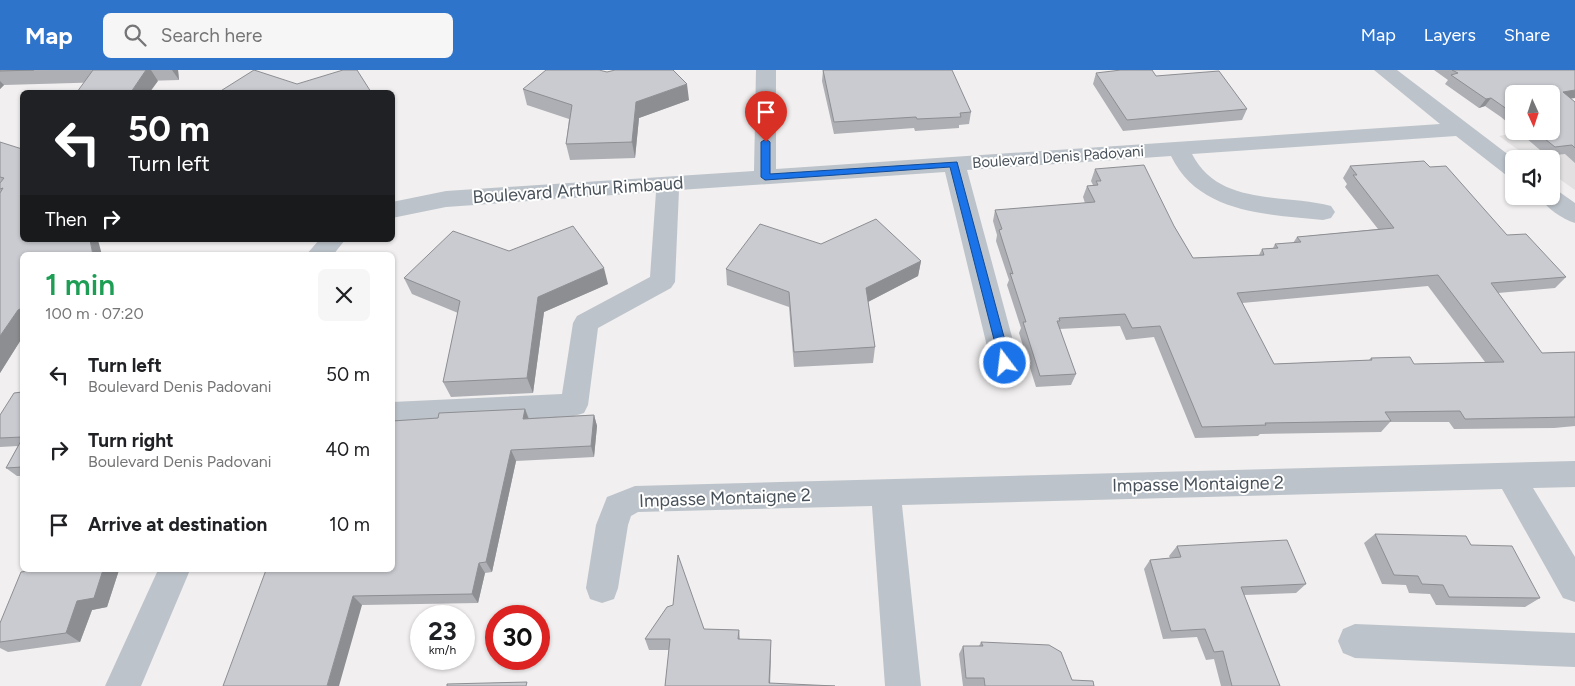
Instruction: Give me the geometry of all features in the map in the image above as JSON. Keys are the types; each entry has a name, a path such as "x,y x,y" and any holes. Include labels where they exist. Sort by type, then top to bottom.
{"street":[{"path":"765,177 766,70"},
{"path":"1384,70 1505,163"},
{"name":"Boulevard Denis Padovani","path":"765,177 1459,129"},
{"path":"1178,148 1194,176 1213,192 1252,204 1323,212"},
{"path":"954,164 1005,363"},
{"name":"Boulevard Arthur Rimbaud","path":"395,209 446,199 765,177"},
{"path":"395,414 574,405 586,323 662,282 668,184"},
{"path":"1560,204 1575,215"},
{"path":"321,252 331,242"},
{"name":"Impasse Montaigne 2","path":"602,588 612,525 618,507 635,499 1575,474"},
{"path":"1510,476 1575,587"},
{"path":"886,492 903,686"},
{"path":"123,686 173,572"},
{"path":"1355,641 1575,650"}],"shaded area":[{"path":"1575,123 1575,190 1560,179 1560,150 1518,150 1499,136 1505,135 1505,140 1560,140 1560,128"}],"building":[{"path":"0,70 34,70 0,71"},
{"path":"93,70 146,70 132,90 78,90"},
{"path":"254,70 297,84 343,70 357,70 370,90 222,90"},
{"path":"546,70 599,70 607,72 615,70 673,70 687,84 636,102 632,142 566,144 572,105 523,89"},
{"path":"823,70 952,70 971,112 960,113 961,117 917,119 916,117 834,122"},
{"path":"1121,70 1152,70 1156,76 1219,71 1247,109 1127,120 1096,73"},
{"path":"1452,70 1575,70 1575,90 1563,92 1575,102 1575,148 1572,145 1555,147 1546,140 1560,140 1560,85 1505,85 1505,108 1491,98 1486,99 1451,75 1458,73"},
{"path":"0,142 20,148 20,242 90,242 92,252 20,252 20,309 0,336 0,193 3,188 0,189 0,183 4,178 0,177"},
{"path":"1424,161 1430,167 1446,166 1507,235 1526,234 1566,277 1491,283 1542,353 1575,352 1575,417 1465,419 1460,411 1385,412 1391,421 1265,423 1266,425 1202,427 1160,326 1132,328 1125,314 1059,318 1060,321 1057,321 1076,374 1040,376 1023,322 1026,322 1010,273 1013,274 999,230 1002,229 995,210 1095,202 1087,186 1098,185 1096,181 1101,181 1095,169 1144,165 1174,226 1193,258 1264,255 1262,249 1278,248 1275,244 1301,242 1297,237 1394,228 1353,175 1357,175 1350,166","holes":["1438,275 1504,362 1414,364 1410,357 1274,364 1237,293"]},
{"path":"876,219 921,261 866,288 875,347 794,352 789,292 726,269 760,224 821,244"},
{"path":"573,226 604,268 538,297 527,378 443,382 460,301 404,278 453,231 509,251"},
{"path":"20,392 20,437 0,438 0,415 14,393"},
{"path":"525,409 523,419 594,415 591,446 511,450 486,562 479,563 472,594 353,596 327,686 223,686 265,572 395,572 395,421 438,418 439,413"},
{"path":"20,443 20,467 6,468"},
{"path":"1375,534 1466,536 1471,545 1512,546 1540,598 1449,597 1443,585 1422,584 1418,576 1394,575"},
{"path":"1287,540 1306,584 1241,587 1280,686 1232,686 1223,651 1214,652 1205,629 1171,631 1150,560 1181,557 1177,546"},
{"path":"678,555 704,629 739,630 738,639 771,640 769,683 835,686 665,686 670,639 645,639 667,607 673,605"},
{"path":"21,572 102,572 94,598 77,601 66,633 0,642 0,623"},
{"path":"981,642 1049,645 1061,652 1072,680 1093,681 1094,686 985,686 984,678 966,678 963,646 983,646"},
{"path":"527,682 526,686 447,686 447,684"}],"route":[{"path":"766,142 765,177 954,164 1005,363"}]}
